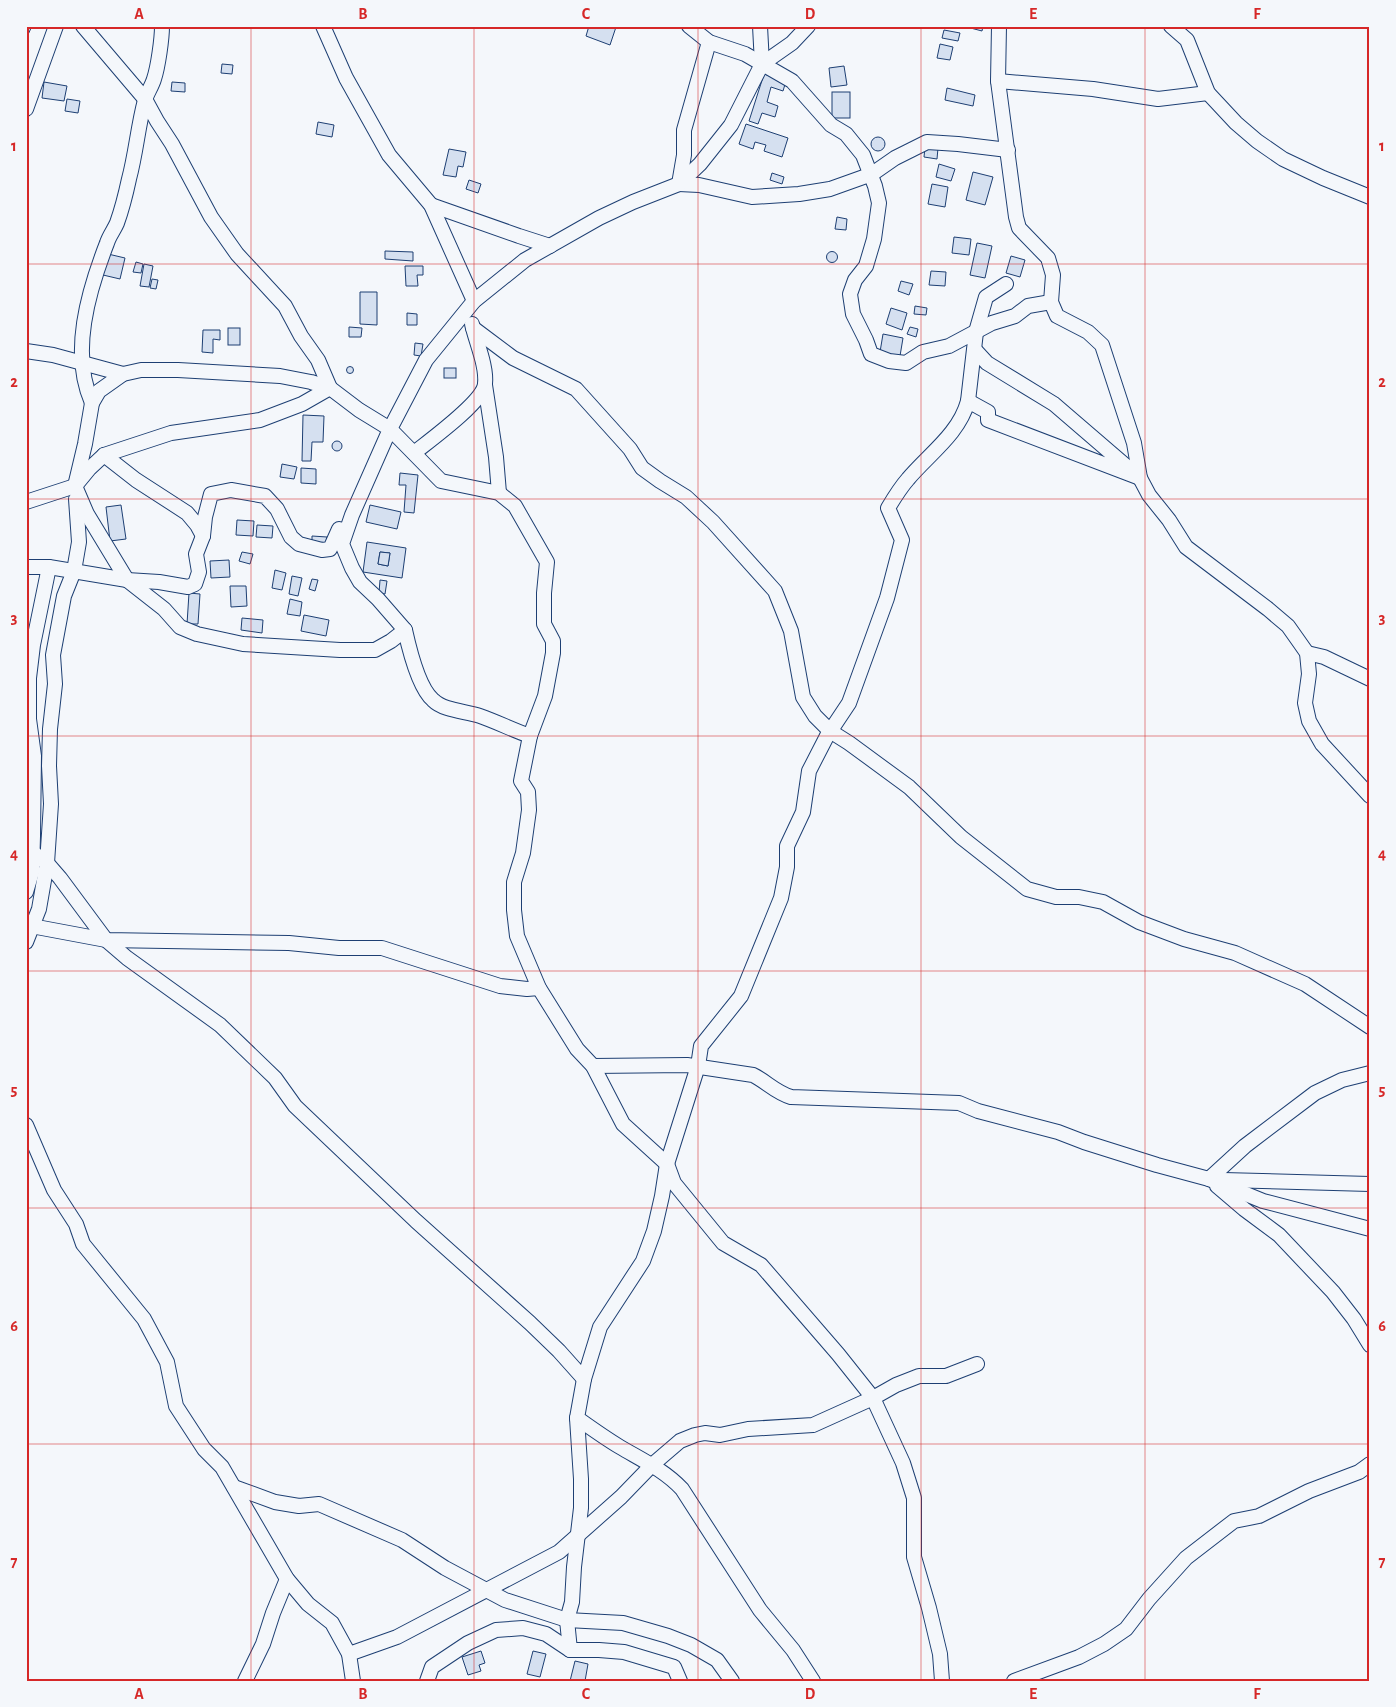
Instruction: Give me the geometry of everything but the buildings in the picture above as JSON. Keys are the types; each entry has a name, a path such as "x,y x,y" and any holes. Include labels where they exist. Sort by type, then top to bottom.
{"street":[{"path":"26,109 56,26"},
{"path":"83,26 145,99 172,144 211,217 237,254 285,306 301,336 318,360 330,388"},
{"path":"92,403 86,389 82,340 91,293 107,242 116,224 130,177 145,99 154,78 162,26"},
{"path":"323,26 346,78 389,155 431,205 472,305 473,328 482,356 496,457 499,494"},
{"path":"689,26 709,42 745,54 792,81 831,125 846,134 863,155 872,174 878,203 874,239 866,266 855,280 850,294 853,314 871,354 889,361 906,363 923,352 949,346 992,323 1014,316 1028,306 1051,302"},
{"path":"760,26 762,64"},
{"path":"530,736 480,716 438,704 431,699 418,671 405,630 378,599 360,582 352,568 342,544 352,514 390,429 426,360 472,305 525,260 599,218 632,202 679,184 700,164 731,125 762,64 792,43 808,26"},
{"path":"999,26 998,82 1016,217 1019,228 1048,258 1053,274 1051,302 1057,316 1088,332 1102,345 1134,443 1140,478 1149,495 1169,520 1186,548 1288,626 1307,653 1309,674 1305,703 1309,721 1322,744 1370,796"},
{"path":"1171,26 1187,40 1208,93 1236,123 1257,141 1283,159 1370,198"},
{"path":"679,184 684,155 684,130 709,42"},
{"path":"998,82 1092,89 1158,99 1208,93"},
{"path":"679,184 700,185 752,196 799,194 830,189 872,174 895,158 927,142 1008,150"},
{"path":"431,205 550,246"},
{"path":"570,1650 567,1620 572,1602 581,1479 577,1418 584,1379 600,1327 643,1261 654,1232 662,1196 666,1164 698,1066 701,1046 741,996 781,898 787,866 787,846 803,812 809,771 830,730 849,703 887,598 902,540 888,508 908,479 944,442 966,411 976,332 986,297 1006,284"},
{"path":"473,328 513,358 576,389 630,449 642,468 686,497 713,522 775,591 791,631 803,697 815,716 830,730 908,788 961,837 1027,889 1056,897 1079,897 1103,902 1139,922 1184,939 1235,953 1305,984 1370,1027"},
{"path":"975,350 986,363 1054,404 1140,478"},
{"path":"26,351 53,355 123,374"},
{"path":"26,942 30,926 39,909 47,864 51,804 50,729 55,684 53,655 64,596 74,571 79,542 75,486 86,444 92,403 99,391 123,374 141,370 178,370 280,376 311,382 330,388 358,410 390,429 441,481 499,494 515,506 548,562 544,593 544,624 553,641 553,653 545,696 530,736 521,781 528,792 529,810 523,853 514,882 514,910 517,936 539,988 577,1049 593,1066 623,1124 666,1164 674,1183 723,1243 760,1265 832,1347 873,1398 903,1462 914,1498 914,1557 940,1654 942,1681"},
{"path":"414,453 468,408 485,385"},
{"path":"26,502 75,486 89,469 104,456 171,433 260,420 302,404 330,388"},
{"path":"968,401 988,412 988,420 1140,478"},
{"path":"104,456 136,480 187,513 197,524 203,536"},
{"path":"75,486 86,514 127,580 164,609 180,627 197,634 243,644 340,650 375,650 405,630"},
{"path":"26,567 49,567 127,580 159,582 188,587 195,584 199,572 196,554 203,536 211,494 231,490 265,496 277,509 290,537 299,544 322,550 330,549 334,544 338,531 352,514"},
{"path":"26,892 32,872 29,849 34,756 28,719 29,678 33,646 49,567"},
{"path":"1307,653 1324,657 1370,679"},
{"path":"29,849 47,864 106,940 127,958 220,1025 275,1078 295,1106 416,1221 530,1323 584,1379"},
{"path":"30,926 106,940 289,943 339,948 382,948 500,986 527,990 539,988"},
{"path":"593,1066 698,1066 753,1075 780,1094 791,1097 959,1103 985,1113 1058,1132 1157,1165 1209,1179 1263,1201 1370,1229"},
{"path":"1209,1179 1245,1146 1315,1093 1342,1080 1370,1073"},
{"path":"26,1125 54,1190 76,1224 83,1244 144,1319 166,1362 176,1406 204,1450 222,1467 287,1579 308,1604 332,1623 350,1654 353,1681"},
{"path":"1209,1179 1243,1182 1370,1184"},
{"path":"1209,1179 1244,1209 1279,1235 1333,1292 1354,1319 1370,1345"},
{"path":"350,1654 397,1637 558,1552 621,1497 652,1465 680,1441 705,1433 720,1435 748,1429 813,1425 919,1376 946,1376 976,1364"},
{"path":"577,1418 618,1446 673,1479 682,1489 760,1610 793,1650 813,1681"},
{"path":"1014,1681 1079,1656 1104,1644 1126,1629 1149,1599 1186,1558 1234,1521 1259,1516 1309,1491 1359,1472 1370,1464"},
{"path":"234,1487 275,1502 299,1506 319,1504 402,1540 445,1568 505,1600 567,1620 624,1623 668,1636 691,1645 716,1660 732,1681"},
{"path":"245,1681 263,1644 287,1579"},
{"path":"427,1681 432,1667 468,1643 496,1630 523,1628 546,1634 570,1650 624,1652 674,1667 680,1681"}]}
